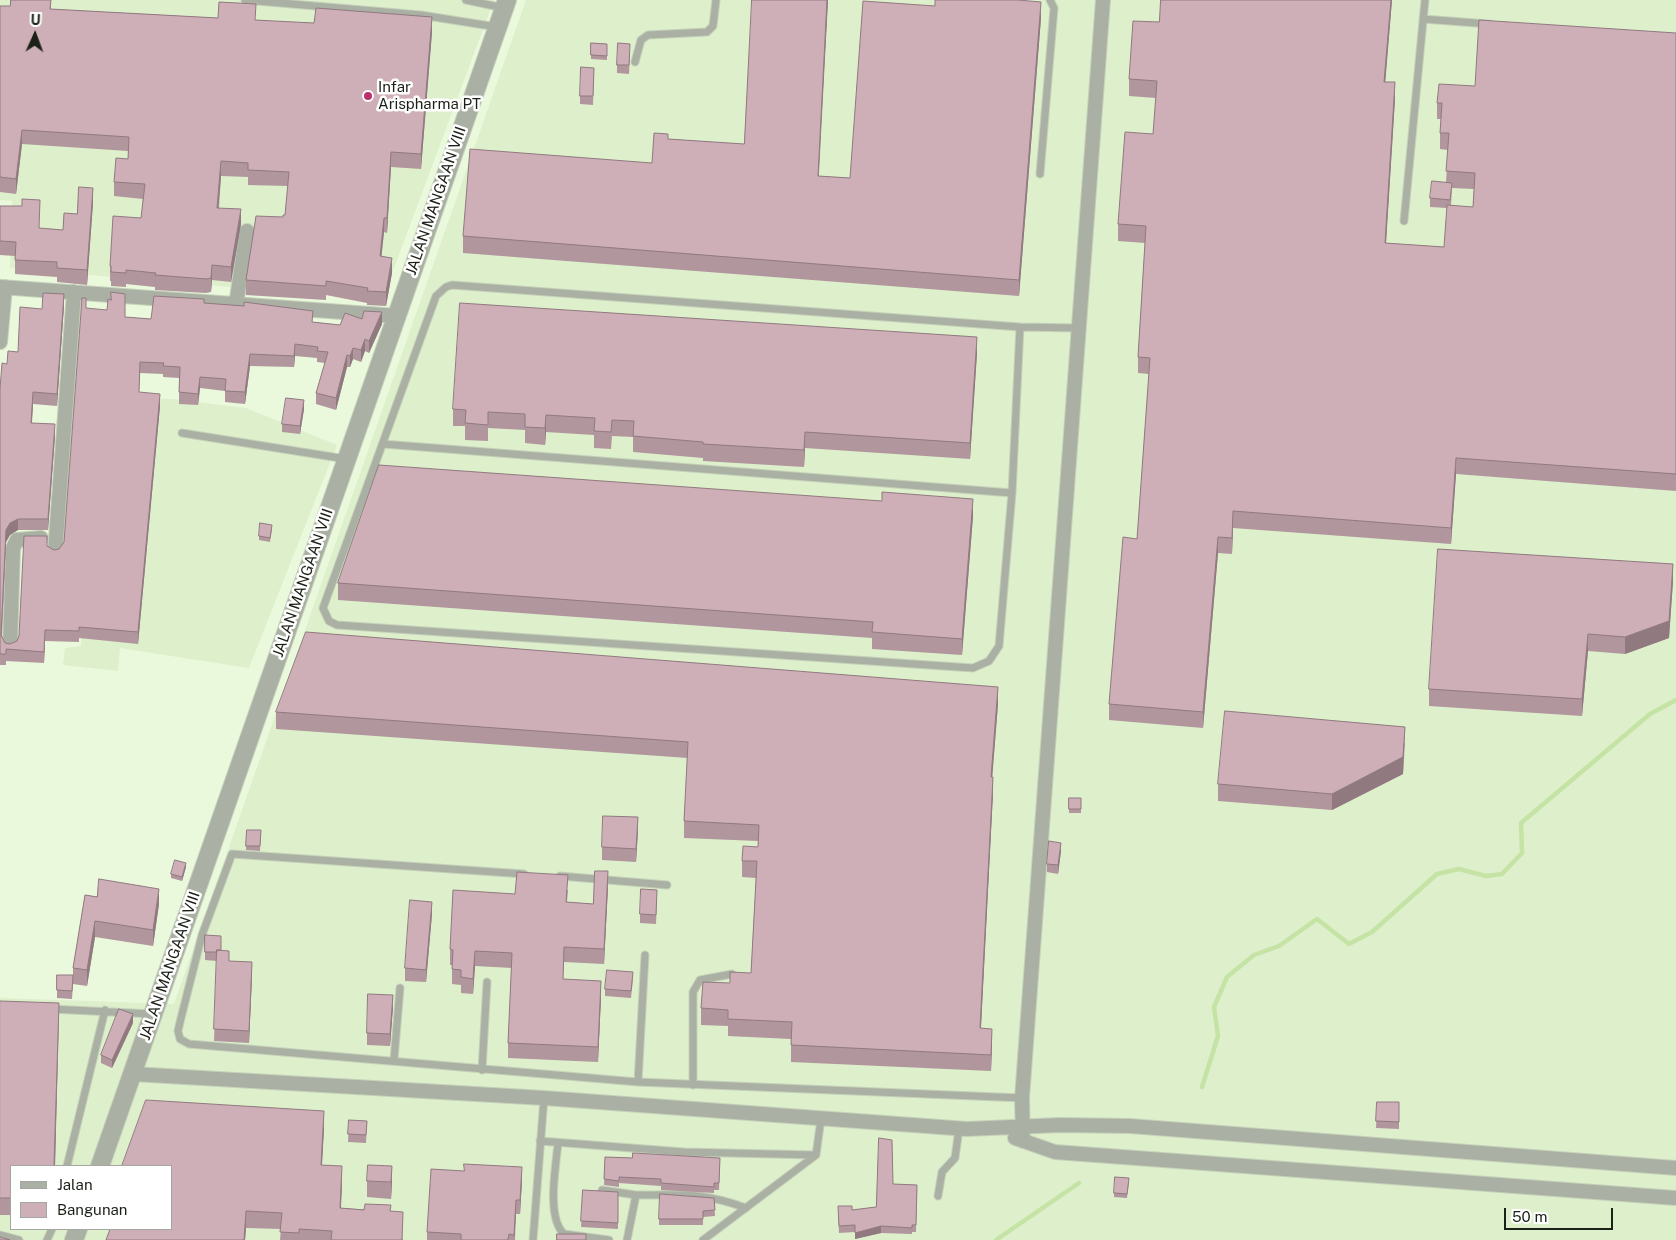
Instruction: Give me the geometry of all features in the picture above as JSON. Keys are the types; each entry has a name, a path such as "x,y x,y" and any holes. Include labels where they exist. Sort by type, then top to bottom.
{"street":[{"path":"1022,1134 1022,1098 1103,0"},
{"name":"JALAN MANGAAN VIII","path":"100,1165 505,4"},
{"path":"236,305 247,230"},
{"path":"0,342 2,287 396,316"},
{"path":"10,646 15,542 22,538 55,546 74,292"},
{"path":"132,1074 544,1098 990,1130 1022,1134 1060,1125 1130,1126 1676,1168"},
{"path":"1022,1134 1055,1152 1676,1198"}],"lane":[{"path":"245,0 421,15 497,27"},
{"path":"466,0 505,4"},
{"path":"635,62 641,40 648,35 707,32 713,26 716,0"},
{"path":"1040,174 1054,8 1050,0"},
{"path":"1404,221 1425,0"},
{"path":"1423,19 1501,25"},
{"path":"1020,326 1012,493 999,646 989,660 973,668 337,625 324,615 323,602 383,444 436,296 446,287 452,285 1020,326 1079,328"},
{"path":"182,433 346,459"},
{"path":"383,444 1012,493"},
{"path":"528,874 234,854 230,856 202,935 178,1031 180,1038 189,1044 638,1082 1022,1098"},
{"path":"548,876 667,885"},
{"path":"638,1082 644,955"},
{"path":"693,1085 693,992 700,980 732,974"},
{"path":"482,1070 487,982"},
{"path":"394,1060 400,988"},
{"path":"38,1008 105,1010 152,1014"},
{"path":"67,1165 105,1010"},
{"path":"533,1240 544,1098"},
{"path":"703,1240 816,1155 821,1119"},
{"path":"938,1196 942,1172 955,1158 958,1129"},
{"path":"540,1141 684,1152 816,1155"},
{"path":"558,1142 554,1211 557,1224 564,1234 609,1240"},
{"path":"602,1190 636,1195 703,1195 722,1198 746,1208"},
{"path":"627,1240 636,1195"},
{"path":"0,1235 19,1240"}],"shaded area":[{"path":"0,0 494,0 382,300 10,268 12,201 0,200"},
{"path":"526,0 1676,0 1676,1240 0,1240 0,998 174,1004"},
{"path":"101,395 172,399 246,408 337,445 249,668 120,648 118,671 63,665 65,648 81,646"}],"building":[{"path":"11,0 51,0 50,9 218,18 219,2 256,4 255,20 314,23 316,8 432,17 421,154 391,152 387,218 384,218 380,256 392,258 386,292 367,291 368,288 326,281 326,286 246,280 256,216 283,217 285,215 289,172 248,170 248,163 221,161 217,208 241,209 231,267 212,265 211,278 206,279 155,275 156,273 126,270 126,273 111,272 113,216 141,218 145,184 114,182 116,158 128,159 129,137 22,130 16,179 0,177 0,6 10,6"},
{"path":"752,0 827,0 818,176 850,178 863,1 935,6 935,0 1018,0 1041,2 1019,280 463,236 470,149 652,163 654,133 668,134 668,139 744,144"},
{"path":"1161,0 1391,0 1384,82 1395,82 1385,243 1444,247 1447,205 1473,207 1475,173 1446,171 1449,133 1440,133 1442,103 1437,103 1439,84 1475,86 1479,20 1676,33 1676,474 1456,458 1451,528 1233,511 1232,538 1218,537 1203,712 1109,704 1123,537 1137,539 1150,358 1138,357 1146,226 1118,224 1125,132 1153,134 1157,81 1129,79 1133,21 1159,22"},
{"path":"591,43 607,44 607,56 591,55"},
{"path":"618,43 630,44 629,65 617,65"},
{"path":"581,67 594,68 593,96 580,96"},
{"path":"1432,181 1452,183 1450,200 1430,198"},
{"path":"79,187 93,188 87,270 57,268 57,262 15,260 16,242 0,241 0,206 22,206 22,199 40,200 39,228 63,230 64,213 77,214"},
{"path":"111,292 125,294 125,317 151,319 154,296 204,299 204,303 244,306 244,302 313,311 312,322 340,325 345,313 362,319 364,311 382,312 369,341 365,339 361,350 353,348 350,356 347,355 336,398 316,393 328,352 317,351 318,347 295,344 294,356 250,354 245,392 225,391 226,379 200,377 198,394 179,392 180,367 163,366 164,363 140,362 139,392 160,394 138,632 79,627 79,631 45,630 44,652 6,649 6,654 0,654 0,389 2,363 7,364 8,351 18,352 20,307 42,309 43,293 64,294 57,394 33,392 31,423 55,424 48,519 18,519 10,523 6,530 1,635 5,643 10,644 17,641 19,636 24,536 47,536 47,546 54,550 59,549 64,542 82,298 86,298 86,308 107,310 108,299 111,300"},
{"path":"460,303 977,337 970,443 805,432 804,450 703,444 703,442 633,436 634,421 612,420 611,432 594,431 595,418 546,415 545,428 525,427 525,414 488,412 488,425 465,423 466,410 453,409"},
{"path":"286,398 304,400 300,426 282,424"},
{"path":"379,465 882,501 882,492 973,499 962,639 872,632 873,622 338,583"},
{"path":"260,523 272,525 270,538 259,536"},
{"path":"1438,549 1673,564 1669,621 1625,637 1588,634 1582,699 1429,689"},
{"path":"306,632 998,687 991,777 993,777 980,1028 992,1029 991,1055 791,1045 792,1022 728,1019 728,1010 701,1008 703,982 730,983 730,972 751,973 757,861 742,861 743,846 758,847 759,825 684,821 688,742 276,712"},
{"path":"1225,711 1405,727 1403,757 1332,794 1218,784"},
{"path":"1069,798 1081,798 1081,809 1069,809"},
{"path":"603,816 638,817 636,849 602,847"},
{"path":"247,830 261,830 260,846 246,846"},
{"path":"1049,841 1061,843 1058,865 1047,864"},
{"path":"175,860 186,863 182,877 171,874"},
{"path":"595,871 608,871 604,949 564,947 563,979 601,981 598,1047 508,1043 512,953 475,951 473,979 461,977 461,970 452,969 453,950 450,949 453,890 515,894 517,872 568,875 566,902 593,904"},
{"path":"99,879 159,889 153,930 95,921 87,970 73,968 85,895 97,897"},
{"path":"641,889 657,890 656,915 640,914"},
{"path":"410,900 432,902 426,970 405,968"},
{"path":"205,935 221,936 221,950 205,952"},
{"path":"217,950 229,951 229,961 252,962 249,1031 214,1029"},
{"path":"607,970 633,972 631,991 605,989"},
{"path":"57,975 73,975 72,991 57,990"},
{"path":"368,994 393,995 390,1034 367,1033"},
{"path":"0,1001 59,1003 54,1165 10,1165 10,1198 0,1198"},
{"path":"119,1009 133,1014 112,1060 101,1055"},
{"path":"146,1100 324,1111 321,1165 342,1166 340,1208 364,1210 365,1204 391,1205 390,1211 403,1212 402,1240 331,1240 332,1231 299,1229 299,1233 280,1232 282,1213 246,1211 244,1240 106,1240 110,1230 172,1230 172,1165 122,1165"},
{"path":"1377,1102 1399,1102 1399,1122 1376,1121"},
{"path":"349,1120 367,1121 366,1135 348,1134"},
{"path":"879,1138 892,1140 893,1184 917,1185 916,1225 912,1225 912,1228 881,1226 855,1233 855,1225 839,1226 838,1206 852,1206 852,1210 876,1207"},
{"path":"633,1153 720,1158 719,1183 714,1183 714,1187 661,1183 661,1179 619,1177 619,1181 604,1179 605,1157 632,1158"},
{"path":"464,1164 522,1167 520,1200 516,1200 514,1235 509,1234 508,1240 461,1240 461,1234 427,1232 431,1169 464,1171"},
{"path":"368,1165 392,1166 391,1182 367,1181"},
{"path":"1115,1177 1129,1178 1127,1194 1114,1193"},
{"path":"583,1190 618,1192 618,1223 581,1221"},
{"path":"660,1194 714,1198 715,1210 703,1211 703,1219 659,1219"},
{"path":"557,1234 586,1234 586,1240 557,1240"}],"waterway":[{"path":"1202,1087 1218,1036 1214,1007 1227,977 1254,955 1279,946 1317,919 1349,944 1372,932 1437,874 1459,869 1486,876 1502,874 1522,853 1521,823 1650,714 1676,700"},
{"path":"996,1240 1079,1183"}],"place":[{"name":"Infar Arispharma PT","path":"368,96"}]}
